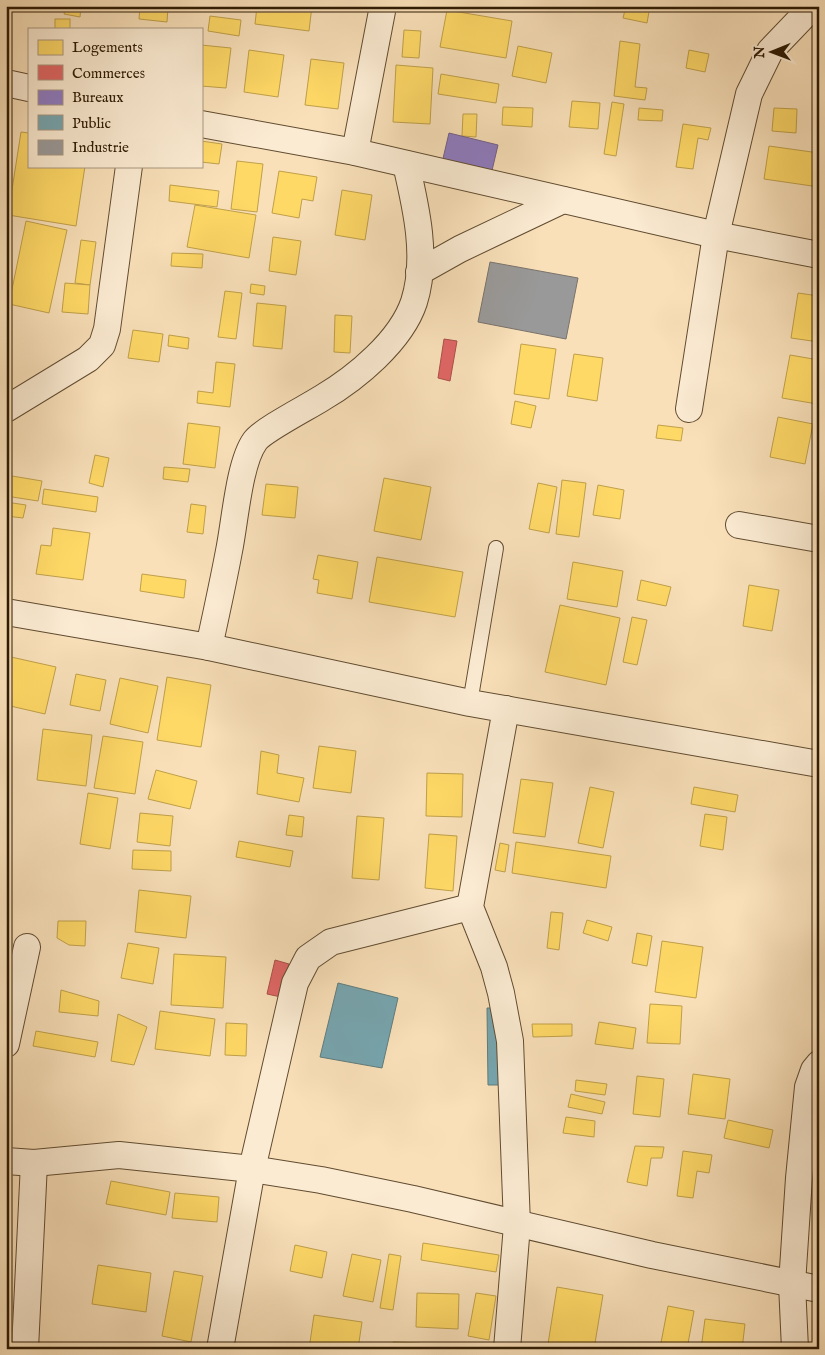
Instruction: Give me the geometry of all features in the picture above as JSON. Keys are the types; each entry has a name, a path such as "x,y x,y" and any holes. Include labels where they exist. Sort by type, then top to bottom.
{"street":[{"path":"355,152 383,6"},
{"path":"689,409 716,235 749,94 770,51 813,6"},
{"path":"6,83 28,88"},
{"path":"202,124 355,152 716,235 819,255"},
{"path":"209,647 246,457 256,439 350,380 369,364 400,330 414,302 419,272 419,228 416,203 406,164"},
{"path":"6,409 88,359 102,345 107,329 129,168"},
{"path":"419,272 460,248 563,200"},
{"path":"739,525 819,539"},
{"path":"6,612 209,647 470,703 819,764"},
{"path":"506,709 470,907 494,967 508,1024 517,1225 507,1349"},
{"path":"220,1349 252,1169 295,983 308,958 330,942 470,907"},
{"path":"6,1044 27,947"},
{"path":"795,1349 792,1284 799,1178 808,1087 814,1070 819,1064"},
{"path":"6,1161 34,1163 118,1155 252,1169 321,1180 413,1199 517,1225 819,1289"},
{"path":"25,1349 34,1163"}],"lane":[{"path":"470,703 496,548"}],"building: Logements":[{"path":"66,6 81,6 80,17 64,14"},
{"path":"140,6 168,7 167,22 139,19"},
{"path":"257,6 312,6 309,31 255,24"},
{"path":"626,6 650,6 647,23 623,18"},
{"path":"699,6 731,6 731,10 699,8"},
{"path":"447,10 512,21 506,58 440,47"},
{"path":"210,16 241,20 239,36 208,31"},
{"path":"55,19 70,19 70,28 55,28"},
{"path":"404,30 421,31 419,58 402,57"},
{"path":"620,41 640,44 635,87 647,88 645,100 614,96"},
{"path":"202,45 231,48 226,88 202,86"},
{"path":"518,46 552,53 546,83 512,76"},
{"path":"249,50 284,55 278,97 244,92"},
{"path":"689,50 709,54 705,72 686,68"},
{"path":"311,59 344,63 338,109 305,105"},
{"path":"396,65 433,68 430,124 393,122"},
{"path":"441,74 499,84 496,103 438,94"},
{"path":"572,101 600,103 598,129 569,127"},
{"path":"612,102 624,104 616,156 604,154"},
{"path":"503,107 533,108 532,127 502,125"},
{"path":"639,108 663,110 662,121 638,120"},
{"path":"774,108 797,109 796,133 772,131"},
{"path":"463,114 477,114 476,137 462,136"},
{"path":"683,124 711,128 708,140 698,138 693,169 676,167"},
{"path":"21,132 28,133 28,168 85,168 76,226 8,215"},
{"path":"202,141 222,144 219,164 202,162"},
{"path":"769,146 819,153 819,187 764,179"},
{"path":"237,161 263,164 257,212 231,209"},
{"path":"279,171 317,177 313,201 302,199 299,218 272,213"},
{"path":"170,185 219,191 217,207 169,201"},
{"path":"342,190 372,195 365,240 335,235"},
{"path":"195,205 256,215 249,258 187,247"},
{"path":"26,221 67,230 49,313 9,304"},
{"path":"273,237 301,241 296,275 269,271"},
{"path":"81,240 96,242 90,285 75,283"},
{"path":"172,253 203,254 202,268 171,266"},
{"path":"65,283 90,285 88,314 62,312"},
{"path":"251,284 265,286 264,295 250,293"},
{"path":"225,291 242,293 236,339 218,337"},
{"path":"798,293 819,296 819,342 791,338"},
{"path":"257,303 286,306 282,349 253,346"},
{"path":"335,315 352,316 350,353 334,352"},
{"path":"133,330 163,334 159,362 128,358"},
{"path":"169,335 189,338 188,349 168,346"},
{"path":"521,344 556,349 549,399 514,394"},
{"path":"574,354 603,358 597,401 567,396"},
{"path":"790,355 819,360 817,404 782,398"},
{"path":"216,362 235,364 230,407 197,403 198,391 213,393"},
{"path":"515,401 536,406 531,428 511,424"},
{"path":"778,417 813,424 805,464 770,457"},
{"path":"188,423 220,427 215,468 183,464"},
{"path":"658,425 683,428 681,441 656,438"},
{"path":"95,455 109,458 103,487 89,483"},
{"path":"164,467 190,469 188,482 163,479"},
{"path":"6,475 42,481 38,501 6,496"},
{"path":"384,478 431,487 421,540 374,531"},
{"path":"562,480 586,483 579,537 556,534"},
{"path":"538,483 557,487 549,533 529,529"},
{"path":"266,484 298,487 295,518 262,515"},
{"path":"598,485 624,490 620,519 593,515"},
{"path":"44,489 98,497 96,512 42,504"},
{"path":"6,502 26,505 23,518 6,516"},
{"path":"191,504 206,506 203,534 187,532"},
{"path":"53,528 90,533 83,580 36,574 41,545 51,546"},
{"path":"318,555 358,562 352,599 317,593 319,580 313,579"},
{"path":"377,557 463,572 455,617 369,602"},
{"path":"573,562 623,571 617,607 567,599"},
{"path":"142,574 186,580 184,598 140,591"},
{"path":"641,580 671,587 666,606 637,600"},
{"path":"749,585 779,590 772,631 743,626"},
{"path":"560,605 620,618 606,685 545,672"},
{"path":"632,617 647,620 637,665 623,662"},
{"path":"11,657 56,667 45,714 6,705 6,680"},
{"path":"76,674 106,680 100,711 70,705"},
{"path":"167,677 211,685 201,747 157,740"},
{"path":"120,678 158,686 148,733 110,724"},
{"path":"43,729 92,735 86,786 37,780"},
{"path":"103,736 143,742 135,794 94,788"},
{"path":"319,746 356,751 351,793 313,788"},
{"path":"261,751 279,755 277,773 304,778 299,802 257,794"},
{"path":"156,770 197,781 190,809 148,799"},
{"path":"427,773 463,774 462,817 426,816"},
{"path":"521,779 553,783 545,837 513,833"},
{"path":"590,787 614,792 603,848 578,843"},
{"path":"694,787 738,795 735,812 691,804"},
{"path":"88,793 118,798 110,849 80,844"},
{"path":"140,813 173,816 170,846 137,842"},
{"path":"705,814 727,817 723,850 700,846"},
{"path":"289,815 304,817 302,837 286,835"},
{"path":"357,816 384,818 379,880 352,878"},
{"path":"429,834 457,836 453,891 425,888"},
{"path":"239,841 293,851 290,867 236,857"},
{"path":"516,842 611,856 606,888 512,873"},
{"path":"500,843 509,845 505,872 495,870"},
{"path":"133,850 171,851 171,871 132,869"},
{"path":"139,890 191,896 186,938 135,932"},
{"path":"551,912 563,913 559,950 547,948"},
{"path":"587,920 612,927 608,941 583,933"},
{"path":"58,921 86,921 85,946 69,945 57,938"},
{"path":"637,933 652,936 647,966 632,963"},
{"path":"662,941 703,947 696,998 655,992"},
{"path":"128,943 159,948 153,984 121,978"},
{"path":"174,954 226,957 223,1008 171,1005"},
{"path":"61,990 99,1001 98,1016 59,1012"},
{"path":"650,1004 682,1006 680,1044 647,1043"},
{"path":"160,1011 215,1019 210,1056 155,1049"},
{"path":"118,1014 147,1027 134,1065 111,1061"},
{"path":"599,1022 636,1028 633,1049 595,1044"},
{"path":"226,1023 247,1024 246,1056 225,1055"},
{"path":"532,1024 572,1024 572,1036 533,1037"},
{"path":"36,1031 98,1042 95,1057 33,1046"},
{"path":"693,1074 730,1079 725,1119 688,1114"},
{"path":"637,1076 664,1079 660,1117 633,1114"},
{"path":"576,1080 607,1084 605,1095 575,1091"},
{"path":"571,1094 605,1102 602,1114 568,1107"},
{"path":"566,1117 595,1121 594,1137 563,1133"},
{"path":"728,1120 773,1130 769,1148 724,1138"},
{"path":"635,1146 664,1147 662,1158 651,1158 647,1186 627,1182"},
{"path":"683,1151 712,1155 709,1173 697,1171 693,1198 677,1196"},
{"path":"111,1181 170,1192 166,1215 106,1204"},
{"path":"175,1193 219,1197 217,1222 172,1218"},
{"path":"423,1243 499,1255 496,1272 421,1260"},
{"path":"295,1245 327,1252 322,1278 290,1271"},
{"path":"352,1254 381,1260 373,1302 343,1296"},
{"path":"389,1254 401,1256 393,1310 380,1308"},
{"path":"98,1265 151,1273 146,1312 92,1304"},
{"path":"174,1271 203,1276 191,1342 162,1336"},
{"path":"557,1287 603,1295 594,1349 577,1349 548,1344"},
{"path":"417,1293 459,1294 458,1329 416,1327"},
{"path":"476,1293 496,1296 489,1340 468,1336"},
{"path":"668,1306 694,1311 687,1349 660,1348"},
{"path":"314,1315 362,1322 358,1349 309,1349"},
{"path":"705,1319 745,1324 742,1349 701,1349"},
{"path":"393,1342 420,1343 420,1349 393,1349"}],"building: Commerces":[{"path":"444,339 457,341 450,381 438,378"},
{"path":"275,960 289,964 281,997 267,994"}],"building: Bureaux":[{"path":"449,133 498,145 490,179 441,167"}],"building: Public":[{"path":"338,983 398,998 382,1068 320,1057"},
{"path":"487,1008 502,1008 503,1085 488,1085"}],"building: Industrie":[{"path":"490,262 578,278 566,339 478,322"}]}
